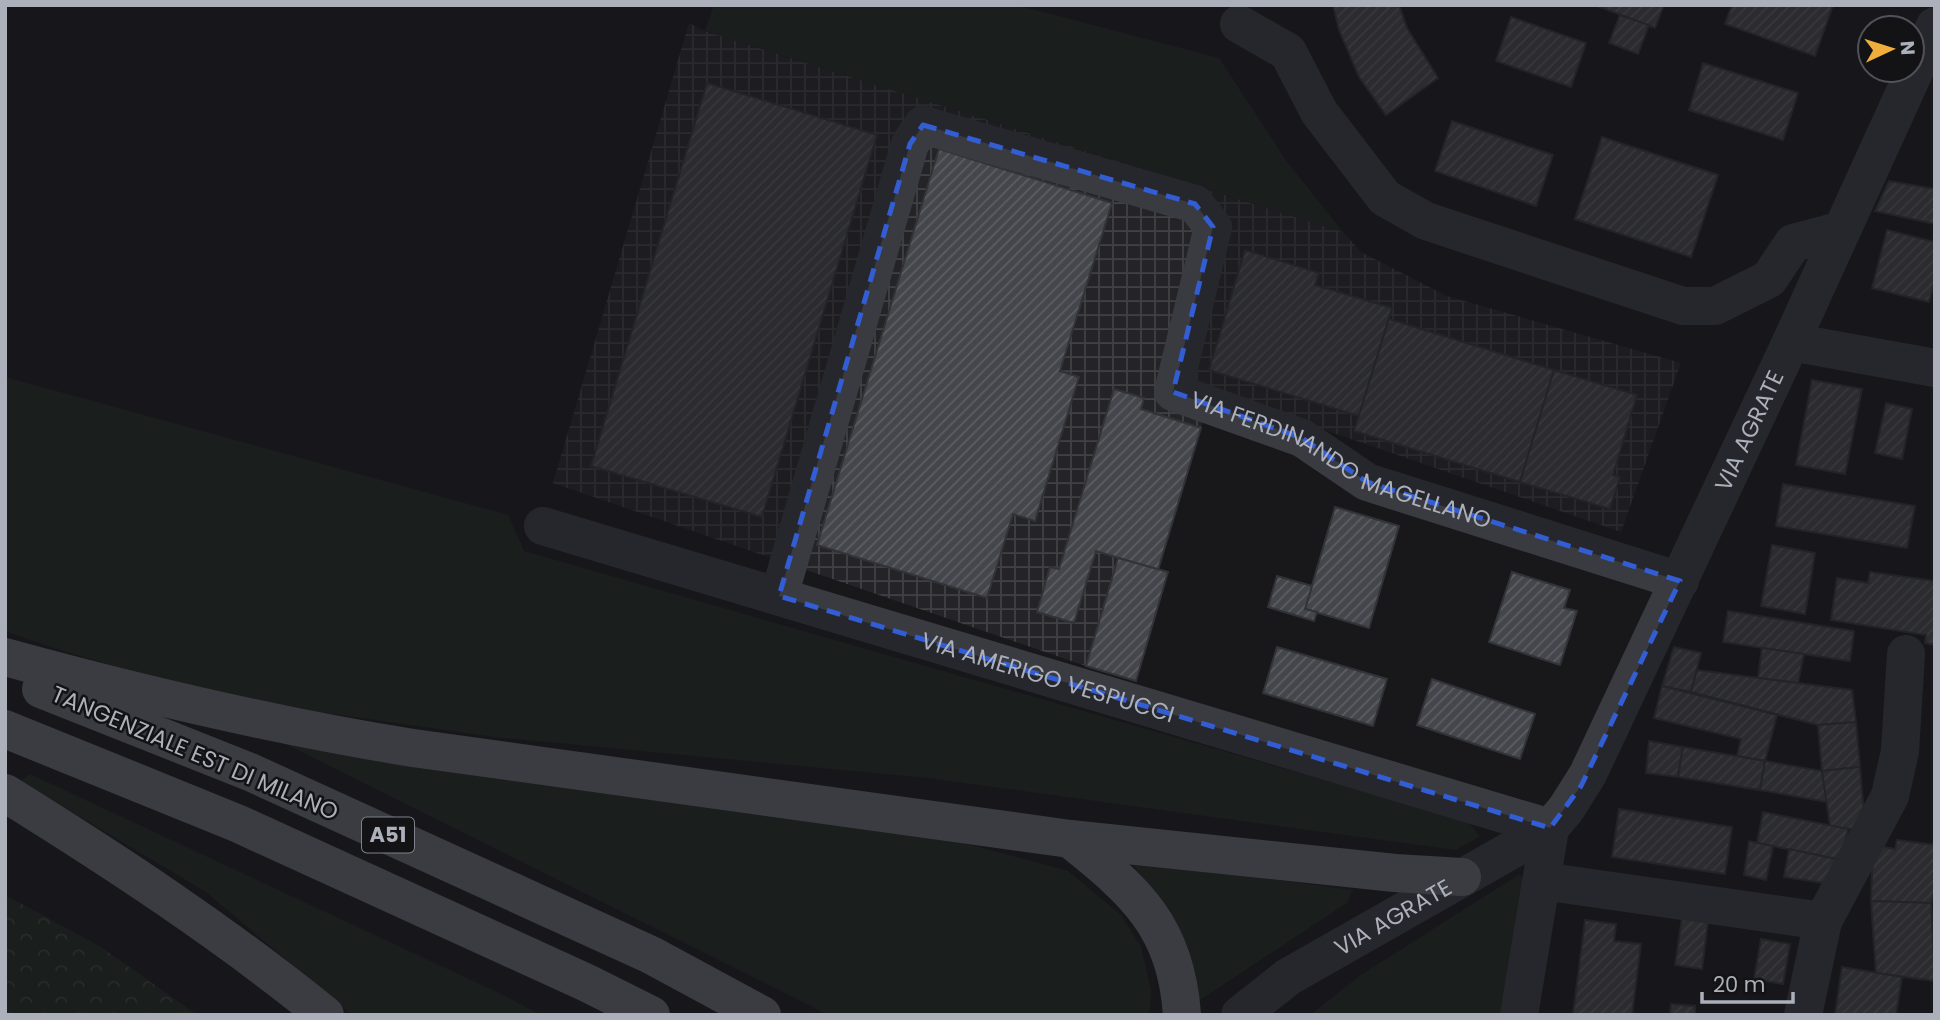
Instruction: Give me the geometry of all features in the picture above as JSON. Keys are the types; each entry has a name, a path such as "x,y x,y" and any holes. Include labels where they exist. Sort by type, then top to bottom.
{"highway":[{"path":"5,657 133,692 335,736 1069,839 1395,873 1462,877"},
{"name":"TANGENZIALE EST DI MILANO","path":"5,674 250,772 650,955 762,1015"},
{"name":"TANGENZIALE EST DI MILANO","path":"5,729 239,824 575,977 652,1015"},
{"path":"5,793 196,918 325,1015"},
{"path":"1069,839 1130,890 1155,922 1174,965 1182,1015"}],"street":[{"path":"1239,24 1287,52 1319,112 1385,198 1426,221 1683,306 1715,306 1769,279 1793,243 1842,230"},
{"name":"VIA AGRATE","path":"1240,1015 1288,977 1550,828 1581,786 1680,581 1935,26"},
{"name":"VIA FERDINANDO MAGELLANO","path":"779,596 910,144 923,125 1195,204 1213,226 1173,392 1302,438 1367,482 1680,581"},
{"path":"1791,342 1935,369"},
{"name":"VIA AMERIGO VESPUCCI","path":"543,526 1550,828"},
{"path":"1804,1015 1823,921 1890,796 1900,751 1906,654"},
{"name":"VIA AGRATE","path":"1519,1015 1550,828"},
{"path":"1542,881 1823,921"}],"highlighted area":[{"path":"923,125 1195,204 1213,227 1173,392 1302,438 1367,482 1680,581 1581,786 1550,828 779,596 910,144"}],"shaded area":[{"path":"689,23 705,31 1343,232 1361,252 1447,296 1681,363 1621,532 1212,391 1158,569 1168,572 1136,681 553,483"}],"green space":[{"path":"714,5 1016,5 1219,58 1287,162 1343,232 705,31"},
{"path":"5,377 508,515 524,551 1467,821 1480,836 1456,850 928,778 495,737 228,699 63,651 5,631"},
{"path":"266,734 971,845 1068,871 1121,915 1141,947 1151,991 1149,1015 829,1015"},
{"path":"30,774 541,1015 352,1015 206,892 20,781"},
{"path":"1130,860 1352,890 1348,902 1194,1004 1175,925"},
{"path":"1520,874 1524,883 1502,1015 1310,1015 1361,975"},
{"path":"5,895 101,947 197,1015 5,1015"}],"building":[{"path":"1333,5 1399,5 1407,28 1438,78 1386,115 1359,77 1339,30"},
{"path":"1595,5 1664,5 1655,28"},
{"path":"1732,5 1833,5 1815,56 1725,24"},
{"path":"1620,15 1649,25 1638,54 1609,43"},
{"path":"1511,17 1586,43 1571,87 1496,61"},
{"path":"1703,63 1798,93 1783,140 1689,110"},
{"path":"707,83 877,135 762,517 591,466"},
{"path":"1452,121 1553,155 1536,206 1435,171"},
{"path":"1602,137 1718,175 1691,257 1575,219"},
{"path":"939,149 1112,203 1060,371 1079,377 1035,521 1013,514 987,598 817,545"},
{"path":"1889,181 1935,189 1935,224 1875,211"},
{"path":"1887,230 1935,242 1935,280 1929,302 1872,288"},
{"path":"1245,250 1319,273 1315,285 1392,308 1359,416 1209,370"},
{"path":"1389,319 1554,370 1520,482 1354,431"},
{"path":"1554,370 1637,395 1613,475 1620,477 1610,509 1520,482"},
{"path":"1812,380 1862,389 1845,474 1796,465"},
{"path":"1114,389 1144,398 1141,409 1201,428 1158,570 1096,551 1074,623 1037,612 1050,567 1059,569"},
{"path":"1886,403 1912,409 1902,459 1875,453"},
{"path":"1783,484 1915,506 1907,548 1776,526"},
{"path":"1335,507 1399,526 1369,628 1305,609"},
{"path":"1772,545 1815,553 1805,614 1761,606"},
{"path":"1118,558 1168,572 1136,681 1086,666"},
{"path":"1512,572 1570,590 1564,608 1577,611 1560,665 1489,642"},
{"path":"1870,572 1935,581 1935,645 1925,643 1926,635 1831,620 1837,578 1868,583"},
{"path":"1277,576 1312,586 1305,609 1317,612 1314,621 1268,607"},
{"path":"1728,611 1854,631 1850,661 1723,642"},
{"path":"1277,647 1387,679 1373,726 1263,693"},
{"path":"1674,647 1701,653 1691,692 1662,686"},
{"path":"1762,648 1804,654 1798,683 1758,678"},
{"path":"1697,670 1852,690 1856,722 1818,725 1691,692"},
{"path":"1432,679 1535,714 1520,759 1417,725"},
{"path":"1662,686 1777,715 1765,761 1737,756 1741,739 1654,718"},
{"path":"1856,722 1860,767 1822,771 1818,725"},
{"path":"1649,741 1683,747 1678,777 1646,773"},
{"path":"1683,747 1765,761 1760,790 1678,777"},
{"path":"1765,761 1822,771 1827,802 1760,790"},
{"path":"1860,767 1865,827 1848,829 1830,826 1822,771"},
{"path":"1619,809 1732,827 1725,874 1612,857"},
{"path":"1763,812 1848,829 1842,860 1757,843"},
{"path":"1897,840 1935,845 1935,888 1931,903 1871,901 1873,845 1895,849"},
{"path":"1749,841 1773,846 1766,880 1744,875"},
{"path":"1789,849 1836,859 1831,884 1784,877"},
{"path":"1871,901 1931,903 1935,981 1876,973"},
{"path":"1682,918 1708,921 1702,969 1675,965"},
{"path":"1585,920 1616,924 1614,941 1641,944 1632,1015 1573,1015"},
{"path":"1761,939 1790,944 1783,984 1754,979"},
{"path":"1842,967 1902,977 1896,1015 1835,1015"},
{"path":"1671,1004 1695,1006 1695,1015 1670,1015"}]}
